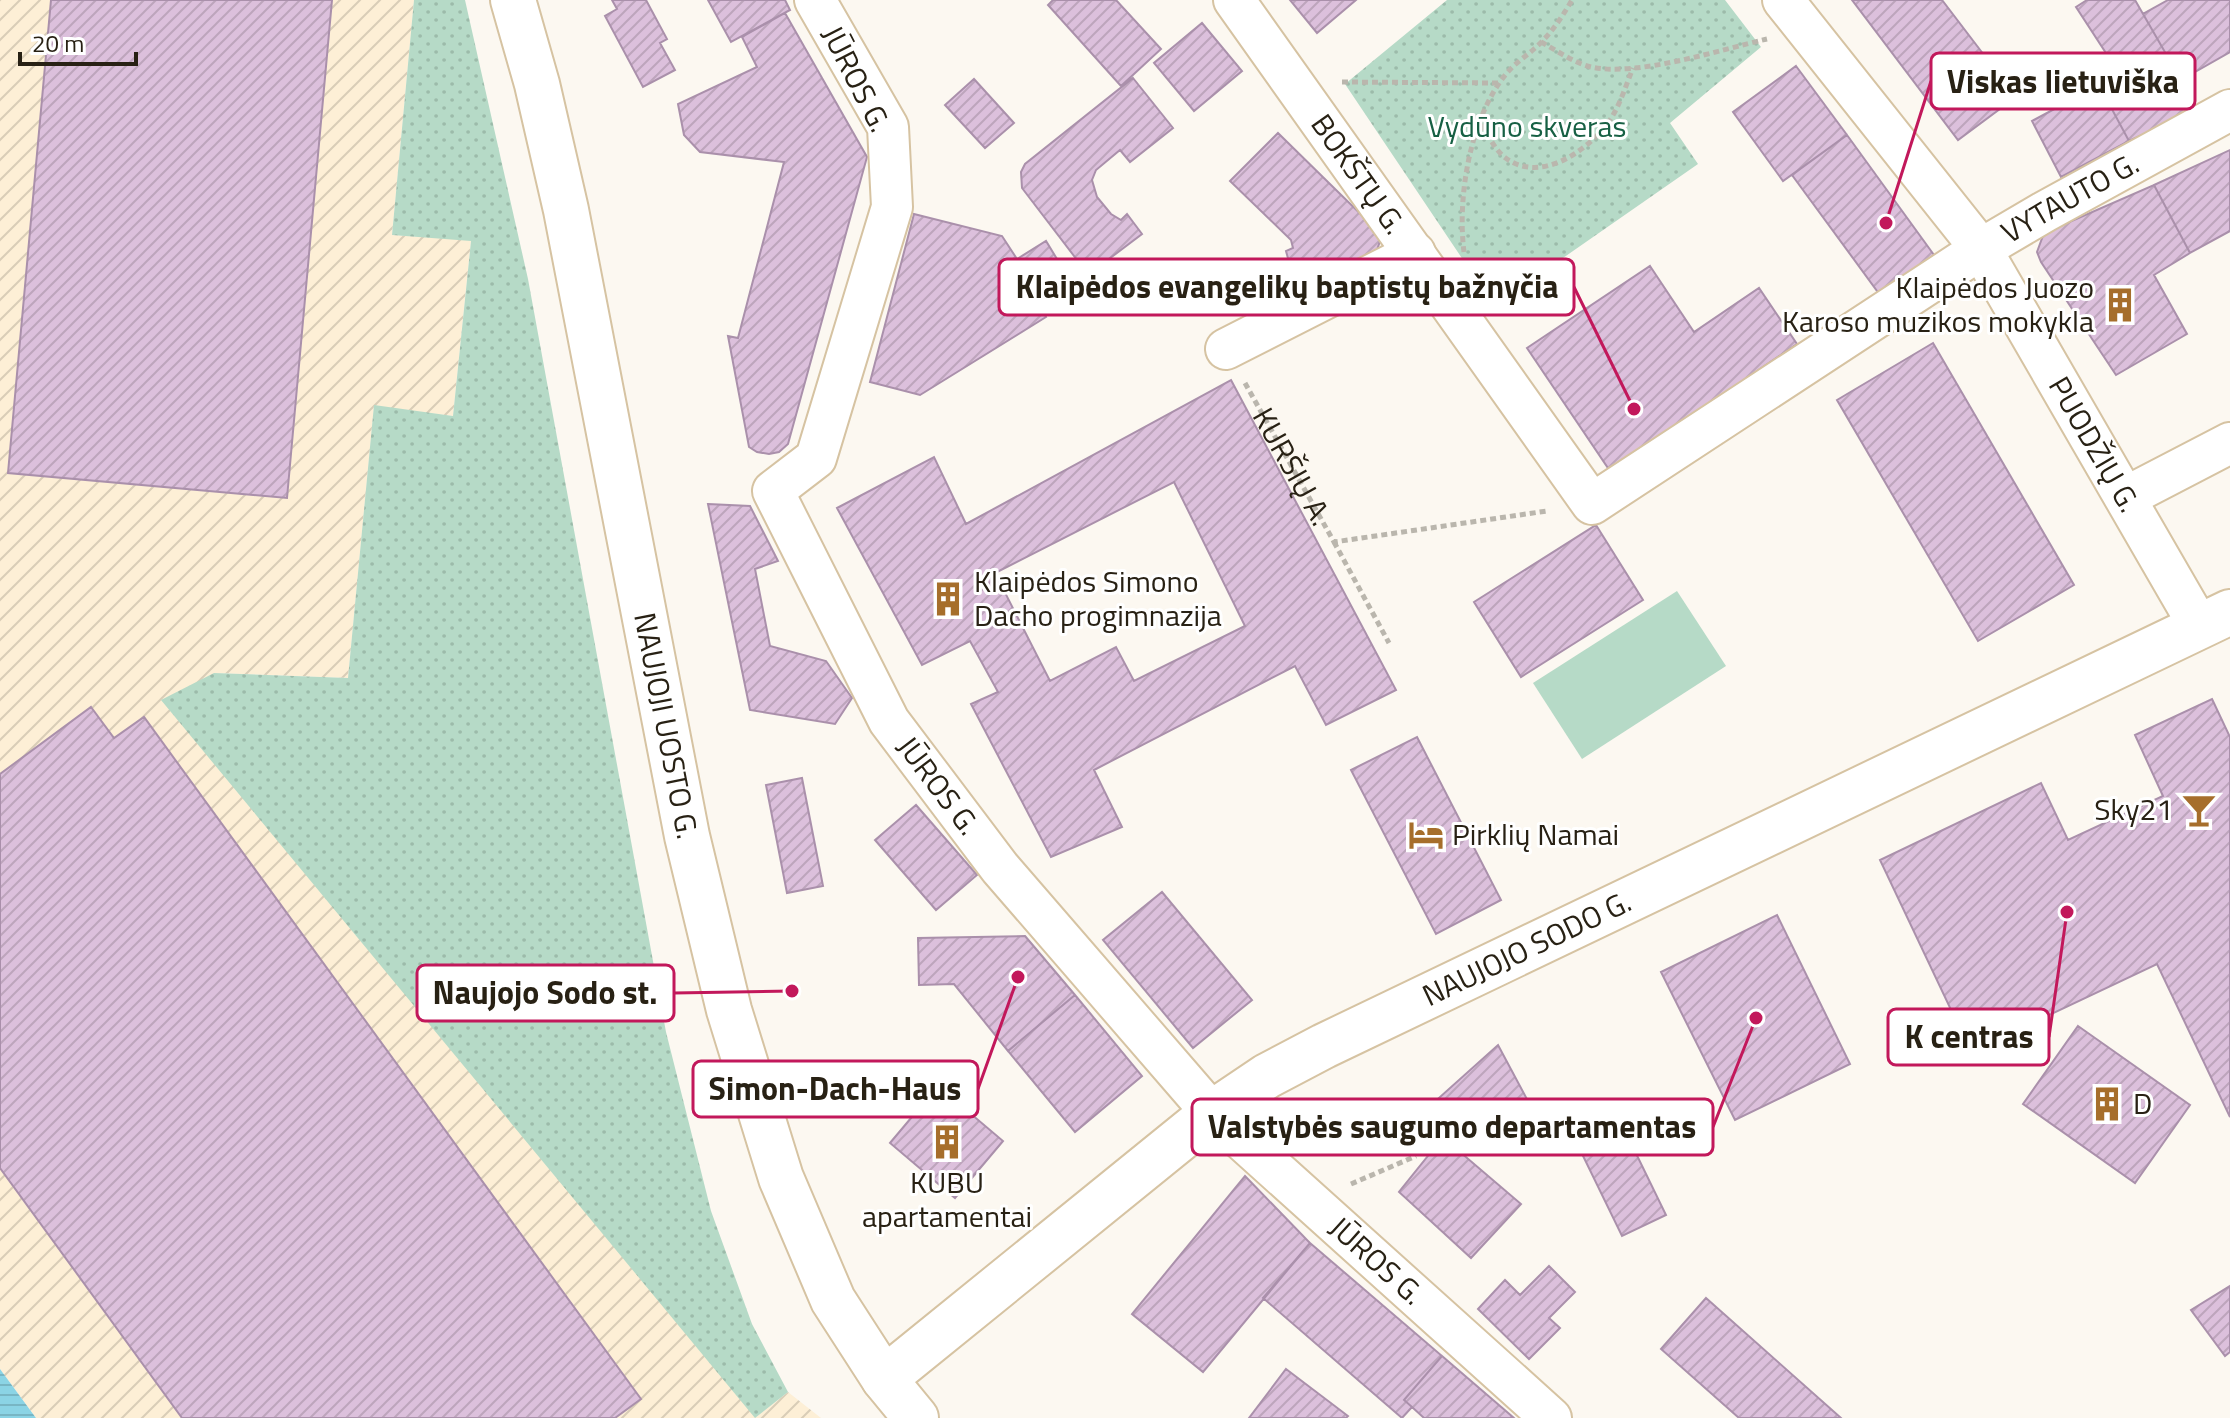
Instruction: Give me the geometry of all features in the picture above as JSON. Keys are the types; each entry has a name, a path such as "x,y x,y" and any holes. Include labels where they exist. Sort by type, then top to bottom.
{"main road":[{"name":"NAUJOJI UOSTO G.","path":"513,0 537,84 566,210 687,836 729,1010 781,1178 833,1300 884,1379 916,1418"},
{"name":"NAUJOJO SODO G.","path":"884,1379 1212,1113 1267,1076 2215,619"}],"street":[{"name":"JŪROS G.","path":"815,0 888,127 892,207 816,458 773,491 889,721 1000,868 1212,1113 1551,1418"},
{"name":"BOKŠTŲ G.","path":"1234,0 1592,504"},
{"name":"PUODŽIŲ G.","path":"1795,15 1981,249 2126,497 2215,619"},
{"name":"VYTAUTO G.","path":"1592,504 1981,249 2230,110"},
{"path":"1226,349 1415,253"},
{"path":"2126,497 2230,443"}],"path":[{"path":"1449,301 1468,284 1461,226 1464,187 1480,124 1508,72 1560,21 1572,0"},
{"path":"1541,42 1589,66 1633,68 1795,15"},
{"path":"1480,124 1502,155 1524,167 1549,166 1574,155 1598,136 1612,116 1633,68"},
{"path":"1293,82 1500,83"},
{"name":"KURŠIŲ A.","path":"1226,349 1334,542 1592,504"},
{"path":"1334,542 1389,643"},
{"path":"1315,1205 1358,1180 1416,1156"}],"shaded area":[{"path":"0,0 414,0 392,235 471,240 453,416 374,406 348,678 214,673 756,1417 788,1392 821,1418 36,1418 0,1369"}],"green space":[{"path":"414,0 465,0 528,279 666,1032 711,1211 752,1324 788,1392 755,1418 161,700 214,673 348,678 374,405 453,416 471,241 392,235"},
{"name":"Vydūno skveras","path":"1447,0 1725,0 1761,47 1670,123 1698,164 1494,306 1345,84"},
{"path":"1677,591 1726,666 1582,759 1533,683"}],"water":[{"path":"0,1369 36,1418 0,1418"}],"building":[{"path":"51,0 332,0 287,498 8,473"},
{"path":"612,0 646,0 667,39 660,43 675,70 643,87 605,16 617,9"},
{"path":"708,0 785,0 790,10 731,42"},
{"path":"1053,0 1116,0 1161,49 1121,86 1048,5"},
{"path":"1290,0 1356,0 1317,33"},
{"path":"1852,0 1942,0 2016,97 1958,140"},
{"path":"2087,0 2135,0 2181,80 2194,111 2129,141 2108,102 2130,90 2076,7"},
{"path":"2168,0 2230,0 2230,52 2181,80 2143,14"},
{"path":"785,13 867,157 788,444 779,452 769,454 749,447 728,336 738,338 784,162 700,152 684,135 678,104 757,67 742,37"},
{"path":"1202,23 1242,71 1194,111 1154,63"},
{"path":"1796,66 1847,135 1783,181 1733,112"},
{"path":"1133,78 1173,128 1130,162 1120,150 1096,170 1092,180 1097,197 1111,214 1121,220 1127,214 1142,234 1105,262 1114,273 1097,286 1022,188 1021,172 1025,164"},
{"path":"974,79 1014,123 985,148 945,105"},
{"path":"2099,85 2129,141 2061,177 2032,121"},
{"path":"1278,133 1382,235 1370,271 1284,300 1273,267 1289,262 1286,251 1293,248 1291,240 1230,181"},
{"path":"1847,135 1934,255 1880,295 1792,175"},
{"path":"2230,150 2230,231 2190,253 2154,185"},
{"name":"Klaipėdos Juozo Karoso muzikos mokykla","path":"2154,185 2190,253 2154,275 2187,334 2116,375 2037,252 2044,233"},
{"path":"914,214 1002,236 1017,259 1046,241 1068,277 1034,298 1046,317 920,395 870,382"},
{"path":"1650,266 1694,332 1759,288 1797,344 1610,471 1527,348"},
{"path":"1933,343 2074,585 1978,641 1837,400"},
{"name":"Klaipėdos Simono Dacho progimnazija","path":"1231,380 1396,690 1326,725 1295,666 1094,770 1122,827 1051,857 971,704 998,692 970,641 922,665 837,508 934,457 966,524","holes":["1174,482 1245,626 1134,681 1116,647 1050,681 995,573"]},
{"path":"708,504 750,506 778,561 755,569 770,646 826,661 852,698 835,724 750,710"},
{"path":"1596,525 1643,600 1521,677 1474,602"},
{"path":"2212,699 2230,737 2230,1117 2157,964 1971,1052 1880,860 2041,783 2068,840 2163,796 2135,735"},
{"path":"91,707 114,738 144,717 641,1399 615,1418 182,1418 0,1168 0,774"},
{"name":"Pirklių Namai","path":"1417,737 1501,900 1436,934 1351,770"},
{"path":"802,778 823,886 787,893 766,785"},
{"path":"916,805 977,875 936,910 875,840"},
{"path":"1162,892 1252,1000 1193,1048 1103,940"},
{"path":"1777,915 1850,1064 1735,1120 1661,972"},
{"path":"1025,936 1075,995 1008,1051 954,984 919,985 918,938"},
{"path":"1075,995 1142,1076 1075,1132 1008,1051"},
{"name":"D","path":"2078,1026 2190,1105 2135,1183 2023,1104"},
{"path":"1498,1045 1529,1103 1487,1140 1478,1135 1460,1152 1521,1204 1471,1258 1399,1192 1431,1152 1421,1114"},
{"name":"KUBU apartamentai","path":"938,1086 1003,1141 955,1198 890,1143"},
{"path":"1610,1100 1666,1215 1622,1236 1566,1121"},
{"path":"1245,1176 1310,1243 1203,1372 1132,1314"},
{"path":"1310,1243 1442,1356 1404,1400 1412,1407 1402,1418 1263,1298"},
{"path":"1549,1266 1575,1292 1549,1318 1560,1328 1529,1359 1478,1309 1505,1280 1520,1295"},
{"path":"2230,1286 2230,1352 2225,1356 2191,1310"},
{"path":"1706,1298 1841,1418 1739,1418 1661,1349"},
{"path":"1442,1356 1514,1418 1424,1418 1404,1400"},
{"path":"1286,1369 1348,1416 1249,1418"}],"place":[{"name":"Viskas lietuviška","path":"1886,223"},
{"name":"Klaipėdos Juozo Karoso muzikos mokykla","path":"2120,305"},
{"name":"Klaipėdos evangelikų baptistų bažnyčia","path":"1634,409"},
{"name":"Klaipėdos Simono Dacho progimnazija","path":"948,599"},
{"name":"Sky21","path":"2199,810"},
{"name":"Pirklių Namai","path":"1426,835"},
{"name":"K centras","path":"2067,912"},
{"name":"Simon-Dach-Haus","path":"1018,977"},
{"name":"Naujojo Sodo st.","path":"792,991"},
{"name":"Valstybės saugumo departamentas","path":"1756,1018"},
{"name":"D","path":"2107,1104"},
{"name":"KUBU apartamentai","path":"947,1142"}]}
